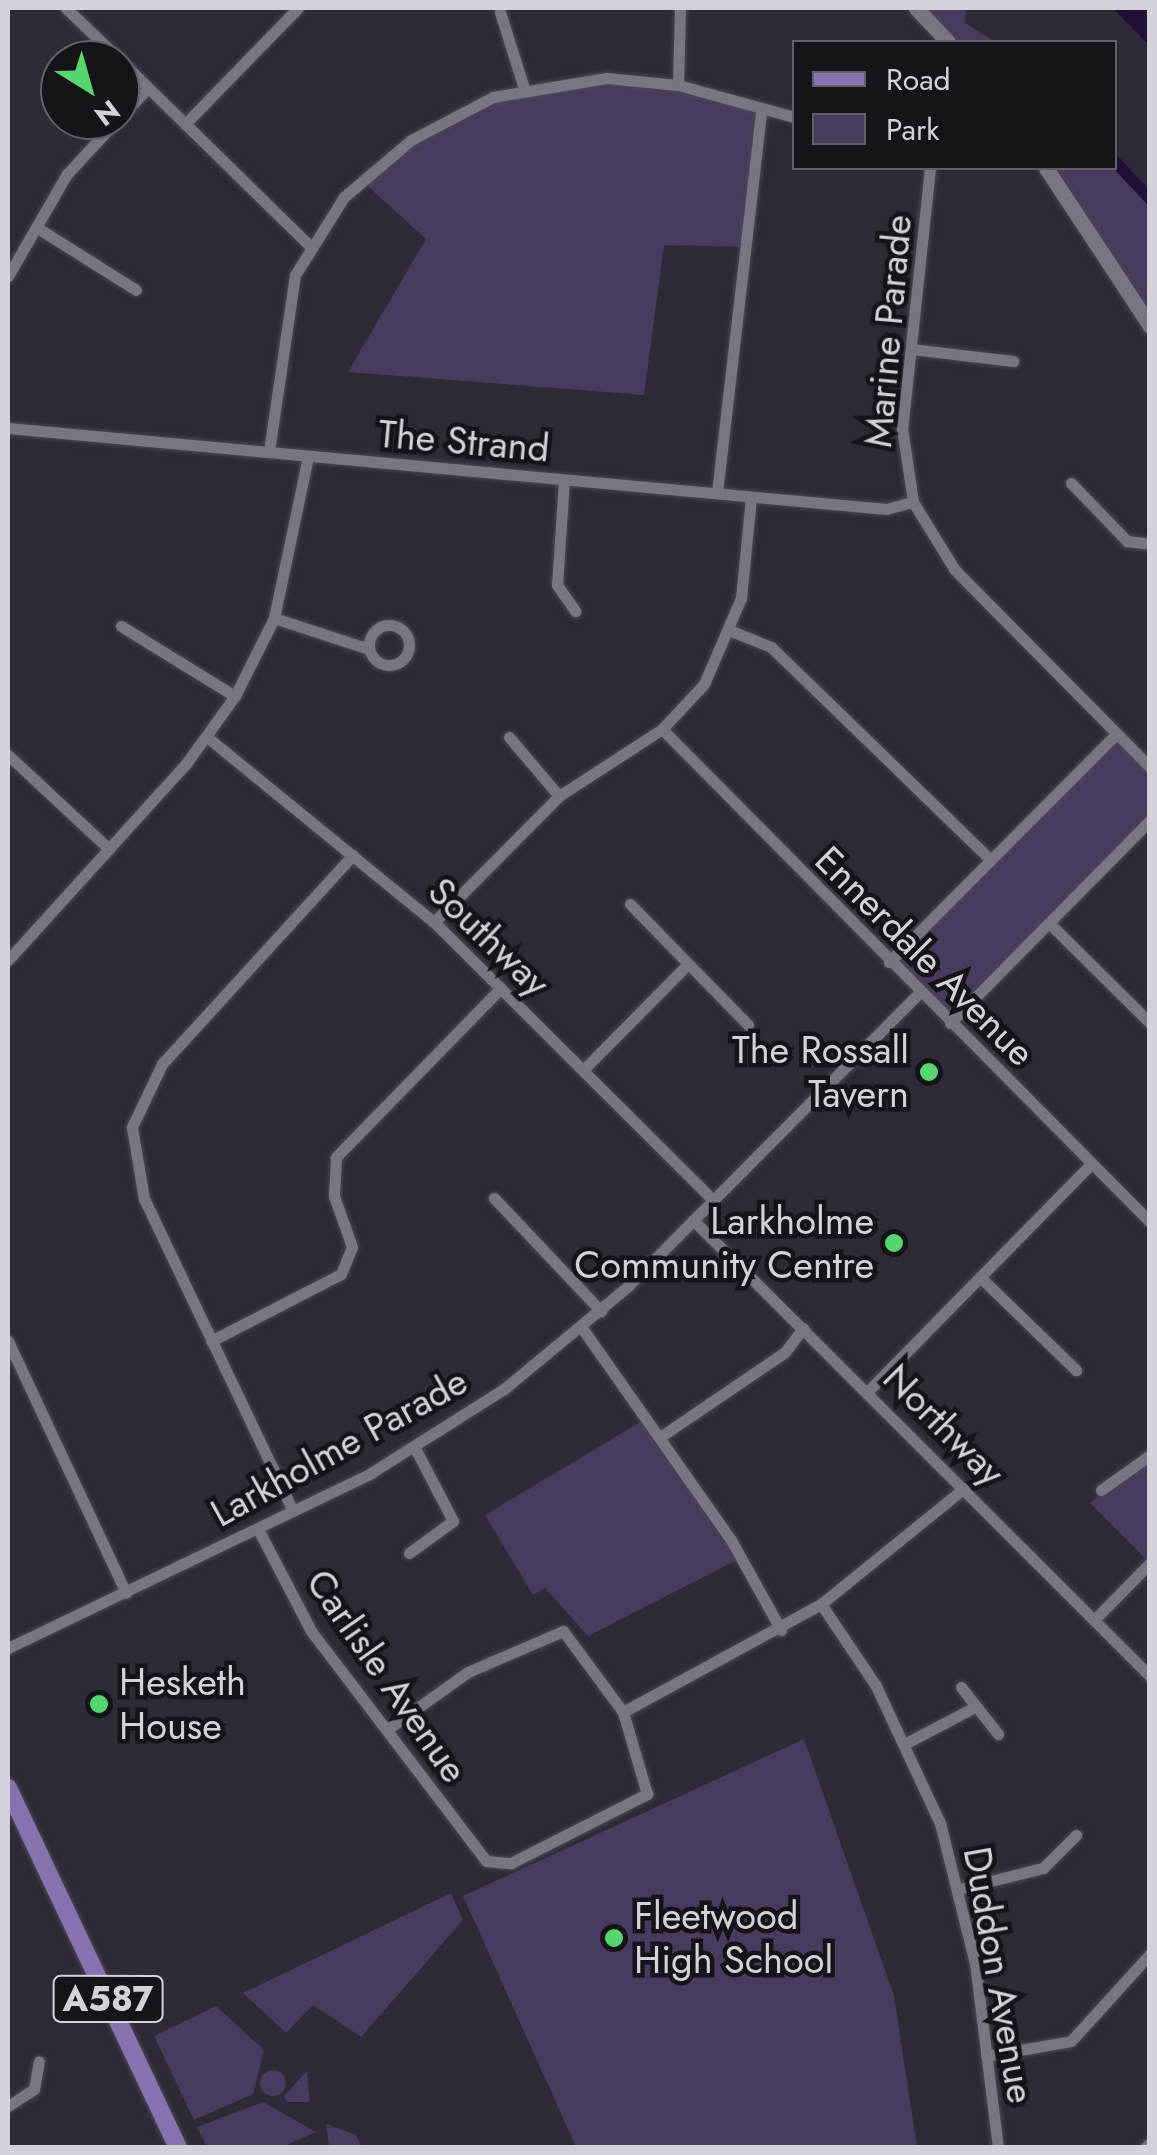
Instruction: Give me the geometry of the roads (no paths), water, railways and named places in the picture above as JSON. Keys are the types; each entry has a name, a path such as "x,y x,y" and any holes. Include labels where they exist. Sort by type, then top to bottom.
{"main road":[{"name":"A587","path":"8,1788 178,2148"}],"street":[{"path":"66,8 99,40"},
{"path":"185,124 298,8"},
{"path":"678,85 680,8"},
{"path":"916,8 946,40"},
{"path":"500,12 524,88"},
{"path":"268,451 282,324 310,246 386,157 466,108 524,88 606,78 678,85 792,117"},
{"path":"140,80 310,246"},
{"path":"140,96 148,88"},
{"path":"717,493 761,110"},
{"path":"8,276 36,227 101,140"},
{"name":"Marine Parade","path":"930,170 902,428 913,502 955,570 1148,763"},
{"path":"1047,170 1150,326"},
{"path":"36,227 136,290"},
{"path":"912,349 1013,361"},
{"name":"The Strand","path":"8,428 886,509 913,502"},
{"path":"8,960 206,737 235,696 274,618 308,456"},
{"path":"564,480 556,585 575,612"},
{"path":"1070,483 1127,542 1150,544"},
{"path":"434,922 559,796 662,729 704,684 732,631 751,497"},
{"path":"274,618 369,649"},
{"path":"121,626 235,696"},
{"path":"732,631 771,647 988,858"},
{"name":"Ennerdale Avenue","path":"662,729 919,993 1150,1222"},
{"path":"890,962 988,858 1116,734"},
{"name":"Southway","path":"206,737 434,922 713,1200"},
{"path":"509,737 559,796"},
{"path":"8,756 108,849"},
{"path":"950,1024 1150,820"},
{"path":"293,1511 135,1174 137,1105 162,1064 353,855"},
{"path":"630,904 748,1024"},
{"path":"1048,923 1150,1023"},
{"path":"583,1070 687,965"},
{"path":"211,1341 341,1274 352,1247 334,1196 336,1157 501,988"},
{"name":"Larkholme Parade","path":"8,1648 415,1448 582,1328 919,993"},
{"path":"868,1391 1091,1164"},
{"path":"494,1198 601,1312"},
{"name":"Northway","path":"693,1220 1150,1676"},
{"path":"980,1277 1076,1370"},
{"path":"582,1328 660,1438 781,1630"},
{"path":"660,1438 785,1352 803,1328"},
{"path":"8,1341 126,1592"},
{"path":"409,1552 452,1521 415,1448"},
{"path":"1101,1490 1150,1454"},
{"path":"392,1726 468,1672 563,1631 623,1712 781,1630 821,1604 964,1488"},
{"name":"Carlisle Avenue","path":"258,1528 311,1631 392,1726 476,1852 511,1863 640,1804 647,1794 623,1712"},
{"path":"1094,1620 1150,1563"},
{"name":"Duddon Avenue","path":"821,1604 906,1743 959,1889 998,2148"},
{"path":"960,1688 971,1708 998,1734"},
{"path":"906,1743 971,1708"},
{"path":"959,1889 1043,1868 1076,1836"},
{"path":"986,2056 1071,2041 1150,1954"},
{"path":"8,2106 34,2089 39,2061"},
{"path":"34,2089 49,2096"}],"place":[{"name":"The Rossall Tavern","path":"929,1072"},
{"name":"Larkholme Community Centre","path":"894,1243"},
{"name":"Hesketh House","path":"99,1704"},
{"name":"Fleetwood High School","path":"614,1938"}]}
